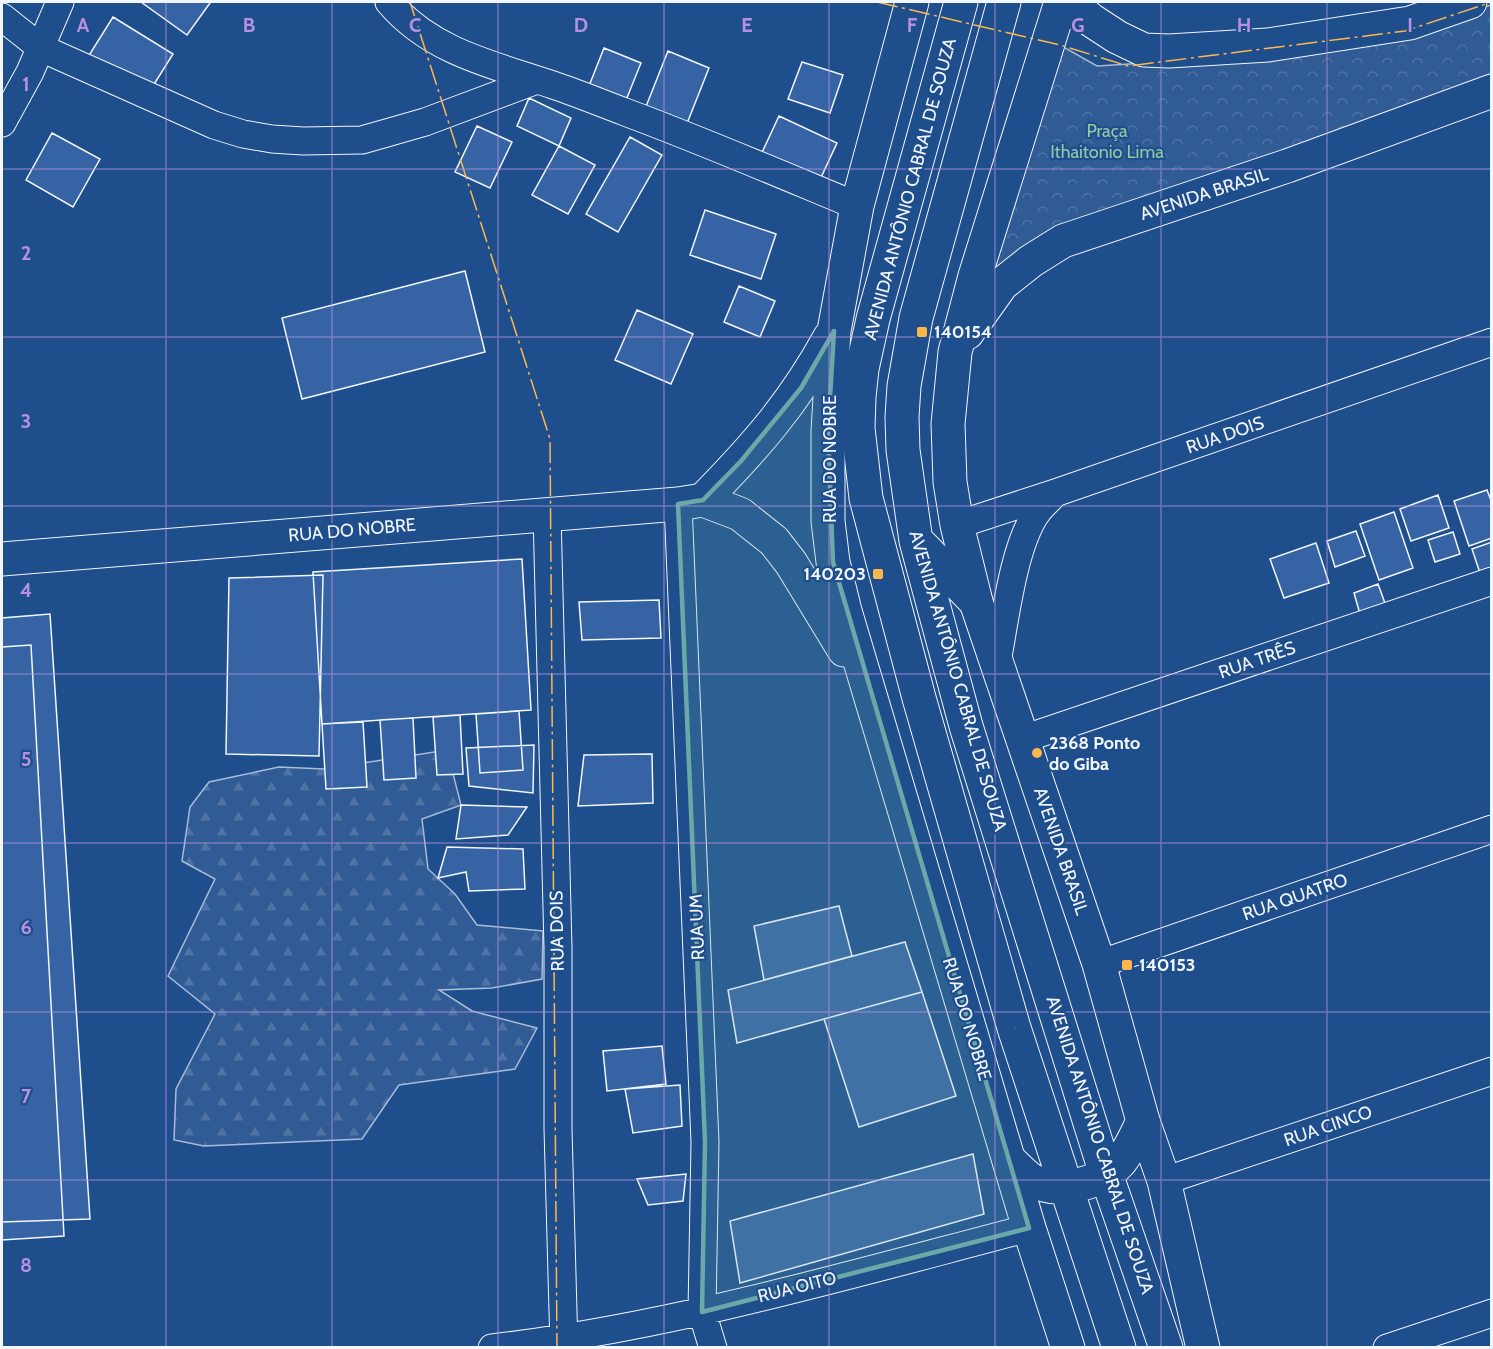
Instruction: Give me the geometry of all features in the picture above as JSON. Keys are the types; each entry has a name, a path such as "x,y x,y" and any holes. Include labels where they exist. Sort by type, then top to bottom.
{"main road":[{"name":"RUA DO NOBRE","path":"912,2 857,206 834,331 828,432 828,521 833,562 845,611 1029,1228 1068,1347"},
{"name":"AVENIDA ANTÔNIO CABRAL DE SOUZA","path":"961,2 873,319 862,369 858,428 866,498 919,698 1014,1028 1119,1347"},
{"name":"AVENIDA ANTÔNIO CABRAL DE SOUZA","path":"1004,2 916,318 904,386 903,450 916,540 966,726 1106,1174 1166,1347"},
{"name":"AVENIDA BRASIL","path":"1061,2 975,276 955,352 948,424 950,482 957,525 976,602 1099,964 1143,1121 1164,1181 1203,1347"},
{"path":"1070,2 1117,38 1143,50 1169,51 1268,45 1410,23 1470,2"},
{"name":"AVENIDA BRASIL","path":"955,352 1002,285 1031,261 1063,241 1287,166 1491,91"},
{"name":"RUA DO NOBRE","path":"691,502 741,461 786,408 801,388 834,331"},
{"name":"RUA DO NOBRE","path":"2,559 691,502 740,514 774,541 791,563 868,690"},
{"path":"916,540 976,602"},
{"path":"1009,1160 1031,1179 1047,1185 1067,1188 1106,1174 1120,1162 1143,1121"}],"street":[{"path":"2,123 41,48 60,2"},
{"path":"389,2 432,39 466,57 628,113 857,206"},
{"path":"2,17 41,48 213,125 243,134 303,141 362,140 424,122 537,80"},
{"name":"RUA DOIS","path":"957,525 1491,342"},
{"path":"997,662 1011,586 1023,543 1036,514 1055,493"},
{"name":"RUA UM","path":"691,502 705,1142 702,1312 713,1347"},
{"name":"RUA DOIS","path":"547,514 558,948 558,1129 564,1343"},
{"name":"RUA TRÊS","path":"1023,739 1491,581"},
{"name":"RUA QUATRO","path":"1099,964 1491,829"},
{"name":"RUA CINCO","path":"1164,1181 1491,1071"},
{"name":"RUA OITO","path":"492,1347 564,1343 702,1312 1029,1228"},
{"path":"1387,1347 1491,1313"}],"highlighted area":[{"path":"834,331 828,431 833,562 1029,1228 702,1312 705,1142 678,504 703,500 741,461 801,388"}],"green space":[{"name":"Praça Ithaitonio Lima","path":"1491,5 1491,83 1060,237 969,316 1060,45 1097,66 1307,53 1405,31"},
{"path":"447,750 461,805 422,819 428,869 455,894 477,925 543,931 542,979 492,988 439,990 472,1011 537,1028 515,1069 399,1085 362,1139 204,1146 174,1140 176,1089 215,1014 168,976 215,879 182,861 190,807 209,782 279,767 324,769"}],"building":[{"path":"141,2 208,2 210,3 187,35"},
{"path":"113,17 173,54 148,94 88,57"},
{"path":"604,48 641,63 622,110 585,96"},
{"path":"668,51 709,68 684,131 643,114"},
{"path":"802,62 843,75 830,113 788,99"},
{"path":"529,98 571,118 559,146 517,126"},
{"path":"779,116 837,143 817,186 759,159"},
{"path":"477,126 512,142 490,188 455,172"},
{"path":"52,133 100,159 73,207 26,180"},
{"path":"630,137 662,155 618,232 586,214"},
{"path":"559,146 595,165 568,214 532,195"},
{"path":"705,210 776,234 761,279 690,255"},
{"path":"465,271 485,352 302,399 282,318"},
{"path":"739,286 775,301 760,337 724,322"},
{"path":"637,310 693,334 671,384 615,360"},
{"path":"1487,490 1492,503 1492,538 1469,546 1454,501"},
{"path":"1438,495 1449,528 1411,541 1400,509"},
{"path":"1394,512 1413,568 1379,580 1360,524"},
{"path":"1356,531 1365,556 1335,567 1327,541"},
{"path":"1453,532 1460,554 1435,562 1428,540"},
{"path":"1492,542 1492,572 1481,576 1472,549"},
{"path":"1316,543 1329,583 1284,598 1270,559"},
{"path":"522,559 531,710 322,724 313,572"},
{"path":"323,575 319,756 226,754 229,578"},
{"path":"1378,584 1386,606 1360,614 1354,593"},
{"path":"659,600 661,638 582,640 579,602"},
{"path":"50,614 90,1219 2,1222 2,618"},
{"path":"31,645 64,1236 2,1240 2,647"},
{"path":"519,711 523,770 480,773 476,714"},
{"path":"460,715 463,774 437,775 433,717"},
{"path":"413,718 416,778 384,780 380,720"},
{"path":"363,722 367,787 326,789 322,724"},
{"path":"534,745 533,793 469,786 466,748"},
{"path":"652,754 653,803 578,806 584,755"},
{"path":"461,805 527,807 508,835 456,839"},
{"path":"447,847 523,849 525,889 469,891 466,872 438,878"},
{"path":"839,906 852,956 764,980 754,926"},
{"path":"905,942 922,992 737,1043 728,990"},
{"path":"922,992 956,1096 859,1127 824,1019"},
{"path":"662,1046 666,1084 607,1091 603,1051"},
{"path":"680,1085 682,1126 633,1133 625,1089"},
{"path":"973,1154 984,1214 740,1283 730,1221"},
{"path":"686,1174 683,1201 648,1205 637,1179"}],"power":[{"path":"410,2 550,439 557,1348"},
{"path":"877,2 1060,45 1128,66 1405,31 1492,2"}],"place":[{"name":"140154","path":"922,332"},
{"name":"140203","path":"878,574"},
{"name":"2368 Ponto do Giba","path":"1037,753"},
{"name":"140153","path":"1127,965"}]}
